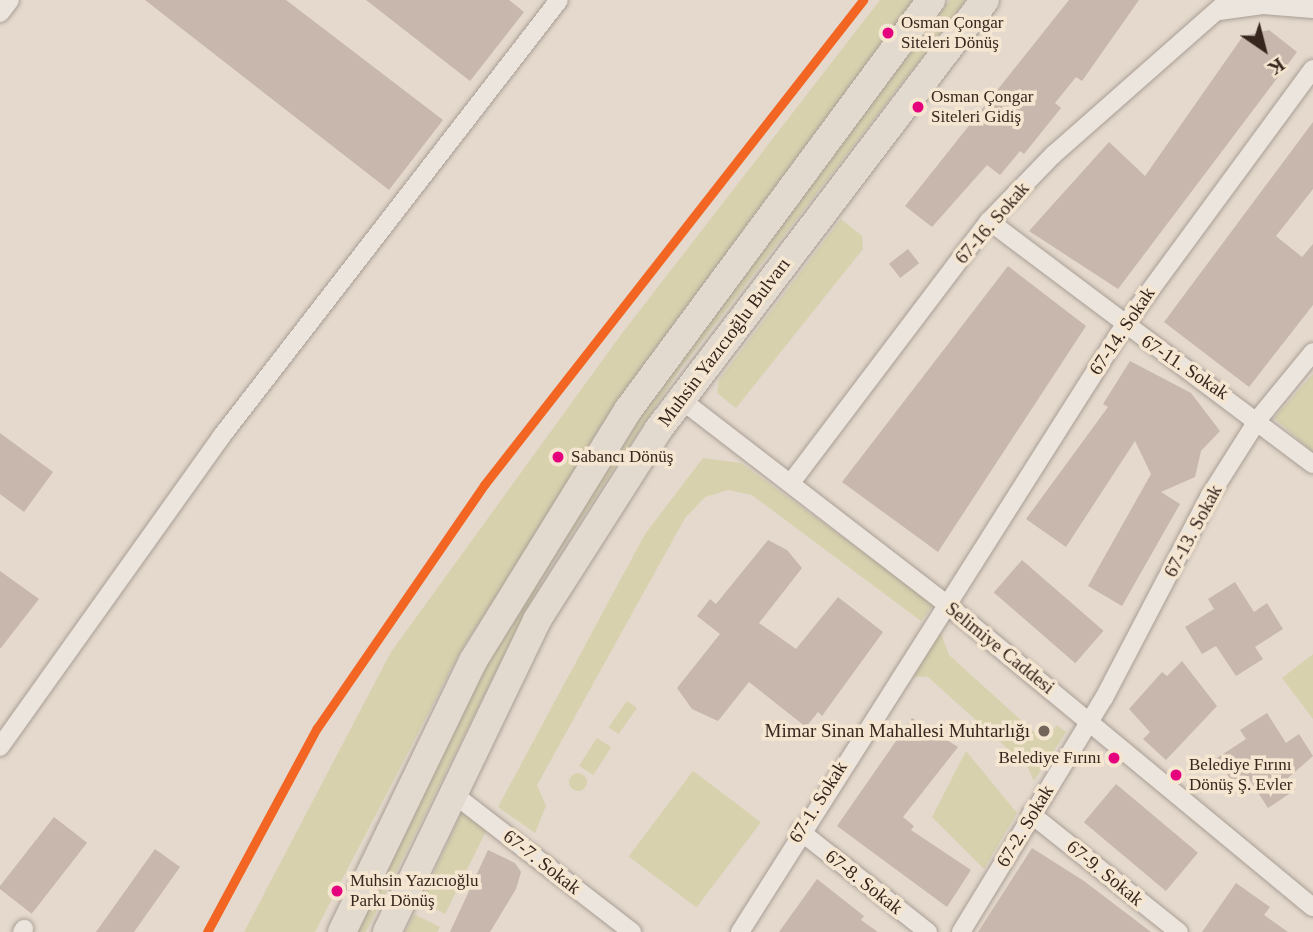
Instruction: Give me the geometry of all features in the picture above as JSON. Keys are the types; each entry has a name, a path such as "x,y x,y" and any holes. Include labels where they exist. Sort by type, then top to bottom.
{"main road":[{"name":"Muhsin Yazıcıoğlu Bulvarı","path":"342,932 473,661 628,410 931,0"},
{"name":"Muhsin Yazıcıoğlu Bulvarı","path":"387,932 451,793 537,620 679,398 985,0"}],"street":[{"path":"0,13 10,0"},
{"path":"0,747 196,469 559,0"},
{"path":"1223,6 1313,9"},
{"name":"67-16. Sokak","path":"793,480 989,221 1053,155 1223,6"},
{"name":"67-14. Sokak","path":"945,603 1124,326 1313,69"},
{"name":"67-11. Sokak","path":"989,221 1124,326 1258,418 1313,464"},
{"name":"67-13. Sokak","path":"1090,721 1258,418 1313,352"},
{"name":"Selimiye Caddesi","path":"679,398 793,480 1090,721 1313,907"},
{"name":"67-1. Sokak","path":"740,932 800,831 945,603"},
{"name":"67-2. Sokak","path":"961,932 1090,721"},
{"name":"67-7. Sokak","path":"451,793 632,932"},
{"name":"67-9. Sokak","path":"1031,814 1179,932"},
{"name":"67-8. Sokak","path":"800,831 928,932"}],"shaded area":[{"path":"880,0 919,0 650,364 461,650 315,932 244,932 391,652 620,336"},
{"path":"950,0 966,0 679,371 543,577 366,932 354,932 500,632 602,462"},
{"path":"841,219 862,236 863,249 736,408 717,393 719,380"},
{"path":"1313,374 1313,452 1274,418"},
{"path":"703,458 741,463 934,604 921,621 752,495 728,490 705,497 685,518 537,785 546,806 535,833 498,807 645,534"},
{"path":"939,628 949,655 1034,732 1045,740 1057,725 1066,732 1034,781 1027,766 928,677 904,676"},
{"path":"1313,654 1313,719 1282,678"},
{"path":"627,701 637,708 618,734 609,727"},
{"path":"597,738 611,747 593,775 579,766"},
{"path":"966,751 1017,813 984,869 932,817"},
{"path":"693,771 761,822 696,908 629,856"},
{"path":"574,773 582,773 587,782 585,789 574,791 569,786 569,778"},
{"path":"462,812 487,829 445,914 421,901"},
{"path":"414,914 440,927 437,932 405,932"}],"building":[{"path":"145,0 286,0 443,120 389,190"},
{"path":"366,0 509,0 524,12 470,81"},
{"path":"1069,0 1139,0 1082,81 1076,77 1055,103 1061,108 1024,154 1020,151 1000,175 987,165 932,227 905,206"},
{"path":"1269,30 1297,52 1118,289 1029,231 1109,142 1145,176 1243,36"},
{"path":"1313,122 1313,189 1276,236 1302,257 1313,244 1313,305 1249,387 1164,322"},
{"path":"908,249 919,263 900,278 889,264"},
{"path":"1008,266 1086,326 938,552 842,482"},
{"path":"1130,361 1191,393 1220,431 1201,451 1195,477 1161,492 1180,504 1122,606 1088,586 1151,474 1135,441 1066,547 1026,519 1108,407 1103,404"},
{"path":"0,433 53,472 24,512 0,494"},
{"path":"768,540 787,550 802,568 759,623 796,649 838,597 883,632 822,716 818,712 806,727 749,682 718,721 692,709 677,688 720,634 697,616 710,599 716,604"},
{"path":"1022,560 1104,631 1075,663 994,592"},
{"path":"0,571 39,599 0,649"},
{"path":"1235,582 1254,612 1267,603 1283,629 1255,647 1263,659 1236,676 1216,646 1202,654 1185,627 1214,609 1208,599"},
{"path":"1182,661 1217,706 1166,760 1143,739 1150,732 1129,709 1162,672 1167,676"},
{"path":"1267,713 1286,743 1299,734 1313,756 1288,778 1295,790 1268,808 1248,777 1235,786 1217,758 1246,739 1240,730"},
{"path":"912,718 958,747 903,817 914,826 911,830 971,870 947,907 837,826"},
{"path":"1116,784 1198,853 1166,891 1084,822"},
{"path":"54,817 87,843 32,914 0,889 0,886"},
{"path":"1032,848 1084,881 1151,932 978,932"},
{"path":"155,849 180,867 134,932 96,932"},
{"path":"488,850 515,863 521,872 516,889 490,932 450,932"},
{"path":"817,879 864,916 861,920 878,932 779,932"},
{"path":"1236,883 1270,907 1264,915 1288,932 1202,932"}],"transit line":[{"path":"207,932 317,728 484,485 863,0"}],"place":[{"name":"Osman Çongar Siteleri Dönüş","path":"888,33"},
{"name":"Osman Çongar Siteleri Gidiş","path":"918,107"},
{"name":"Sabancı Dönüş","path":"558,457"},
{"name":"Mimar Sinan Mahallesi Muhtarlığı","path":"1044,731"},
{"name":"Belediye Fırını","path":"1114,758"},
{"name":"Belediye Fırını Dönüş Ş. Evler","path":"1176,775"},
{"name":"Muhsin Yazıcıoğlu Parkı Dönüş","path":"337,891"}]}
